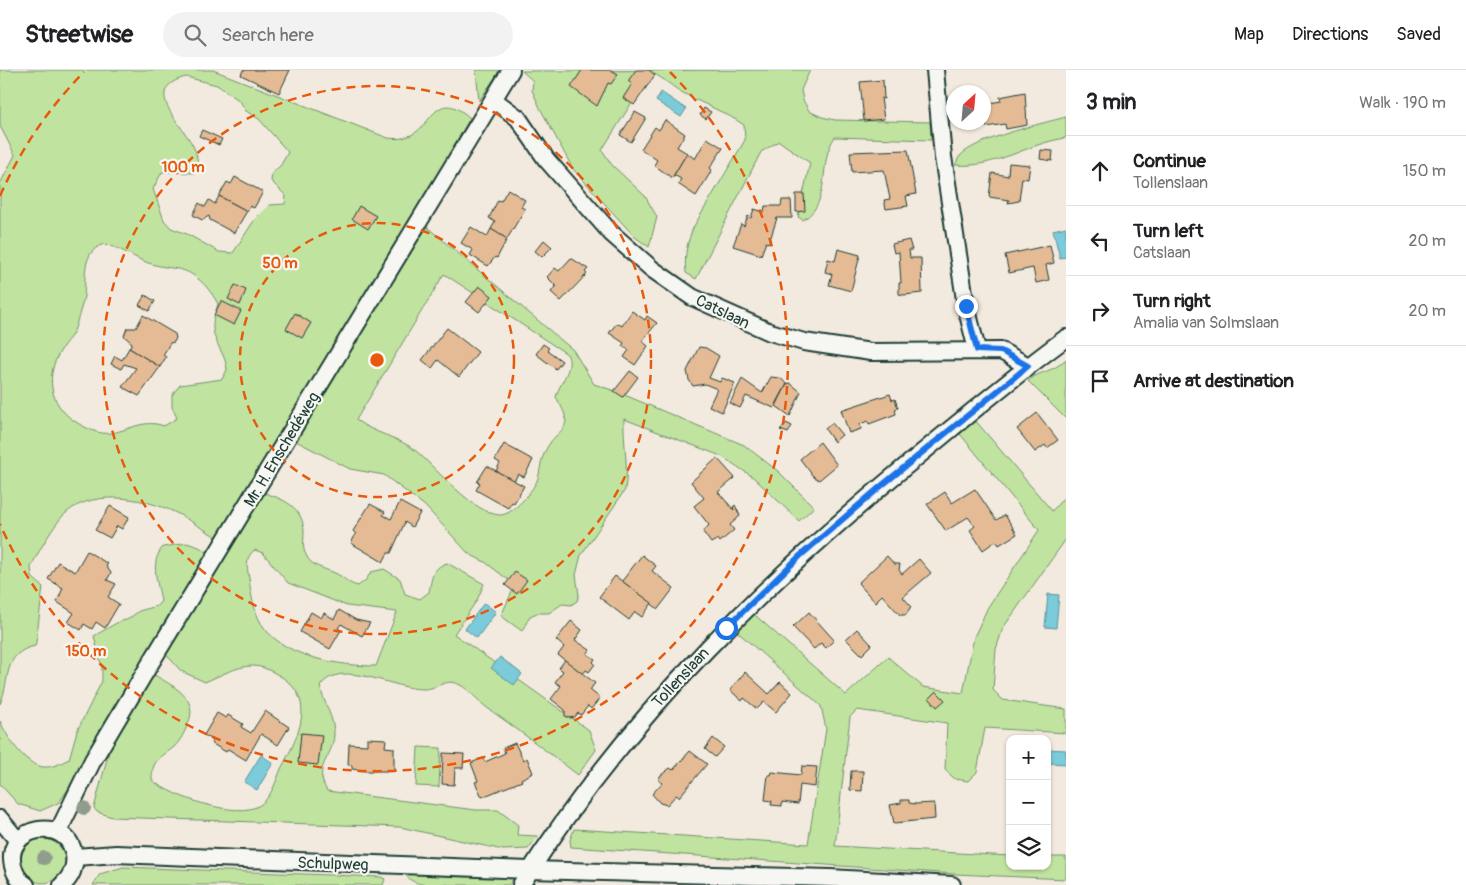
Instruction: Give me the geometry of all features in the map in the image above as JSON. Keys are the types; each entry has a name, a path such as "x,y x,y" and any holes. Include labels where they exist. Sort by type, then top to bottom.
{"street":[{"name":"Mr. H. Enschedéweg","path":"58,832 93,760 150,664 511,70"},
{"path":"935,70 943,157 966,306 977,350"},
{"name":"Catslaan","path":"494,100 518,118 546,159 611,233 652,269 692,296 770,332 804,342 871,352 1001,351 1028,366"},
{"name":"Tollenslaan","path":"521,885 620,744 726,628 800,556 844,518 1028,366 1066,338"},
{"path":"0,819 18,841"},
{"path":"23,884 17,877 12,863 14,848 18,841 29,832 36,829 51,829 58,832 69,842 75,857 73,871 62,885"},
{"name":"Schulpweg","path":"75,857 116,854 530,870 830,878 952,885"}],"green space":[{"path":"0,70 213,70 388,138 397,139 411,135 442,107 450,106 459,109 470,118 395,249 218,538 170,510 124,498 92,500 78,505 66,513 57,523 31,567 32,577 43,587 35,646 24,649 12,661 0,704 0,184 15,155 0,126","holes":["186,77 217,85 240,101 246,111 259,119 288,152 281,165 272,173 271,181 286,196 285,204 269,205 255,219 233,253 219,252 187,234 171,228 164,220 153,189 162,172 195,173 198,171 194,147 173,116 165,97 166,89 173,82","104,244 147,263 178,269 191,274 207,287 218,304 213,328 215,339 225,359 227,370 222,379 180,385 172,395 172,407 177,418 164,426 144,424 112,433 97,432 73,420 65,413 54,397 51,379 53,369 62,347 73,334 76,325 84,297 87,262 96,248"]},
{"path":"476,70 500,70 479,101"},
{"path":"810,70 801,90 803,100 809,111 835,120 930,122 931,140 835,137 827,158 822,192 818,203 803,220 798,217 810,163 779,141 761,152 696,279 686,273 685,267 690,238 694,226 745,140 744,125 681,92 652,73 648,77 602,150 612,165 645,196 657,217 649,247 635,237 573,169 540,108 532,90 533,81 522,71"},
{"path":"1066,117 1066,138 1038,145 998,160 970,165 955,165 960,156 980,143 1010,132"},
{"path":"427,227 573,350 594,384 744,445 779,472 814,507 799,521 753,477 721,456 624,419 625,490 581,555 576,575 579,595 577,601 571,605 562,604 549,613 537,613 530,616 522,631 501,616 515,585 485,562 469,554 425,506 384,475 350,469 294,440","holes":["444,274 567,354 569,359 568,370 556,397 563,409 566,418 565,424 549,444 541,462 538,479 531,490 524,500 505,514 490,513 479,507 467,499 409,446 356,420"]},
{"path":"1066,359 1066,419 1028,381 1056,367"},
{"path":"975,420 1052,511 1066,495 1066,539 1003,628 996,649 993,690 1003,700 1066,709 1066,733 985,728 977,772 968,781 955,779 945,770 947,723 857,710 850,717 835,846 1006,856 1006,870 1051,870 1051,857 1066,857 1066,879 955,874 571,847 570,840 574,829 808,844 826,729 821,706 732,627 748,609 846,695 888,657 923,687 963,693 974,637 988,607 1039,530 960,434"},
{"path":"262,492 284,501 296,510 303,523 305,552 311,562 355,585 358,586 366,580 371,572 384,569 400,579 405,594 420,599 429,592 435,571 447,563 484,584 477,600 454,634 589,730 596,750 578,775 486,707 460,685 451,682 424,689 412,688 354,674 341,674 329,678 320,686 334,729 333,743 322,768 323,782 327,791 476,810 498,810 518,825 517,835 538,836 528,849 503,850 400,827 112,817 97,812 94,808 111,744 153,674 182,693 190,706 191,715 179,742 158,760 153,767 152,780 173,793 221,808 250,809 260,805 270,794 293,745 301,720 302,708 299,696 292,686 280,676 263,668 246,666 205,682 181,671 165,653","holes":["255,550 263,553 288,583 347,606 397,612 376,666 362,666 316,658 287,647 275,639 258,618 247,566 248,559"]},
{"path":"187,543 209,553 67,791 58,803 40,811 18,804 0,784 0,721 17,749 36,765 50,767 69,759 77,731 102,681 102,668 94,636 120,621 127,620 139,611 157,606 161,601 155,566 159,553 163,547"},
{"path":"418,747 441,748 439,787 416,786"},
{"path":"43,839 55,843 61,849 65,861 61,873 55,879 43,883 31,879 25,873 21,861 25,849 31,843"},
{"path":"399,858 517,875 509,885 422,884 416,883 407,877"},
{"path":"123,867 381,877 385,879 383,885 93,885 100,874"}],"water":[{"path":"661,92 686,109 681,117 656,101"},
{"path":"1066,227 1066,257 1060,258 1053,230"},
{"path":"1048,594 1059,595 1056,628 1045,627"},
{"path":"484,603 496,612 477,638 465,629"},
{"path":"500,657 522,674 514,685 491,668"},
{"path":"1051,749 1066,750 1066,764 1051,763"},
{"path":"261,755 273,763 257,790 244,782"}],"building":[{"path":"243,70 290,70 279,93 241,75"},
{"path":"582,70 611,70 618,74 611,84 608,83 597,106 571,87"},
{"path":"636,70 649,70 655,75 634,105 623,98 632,84 628,81"},
{"path":"883,80 884,99 881,98 884,119 864,121 860,82"},
{"path":"1025,92 1027,125 1006,129 1005,124 991,126 991,103 1001,101 1000,97"},
{"path":"704,108 711,112 706,119 700,115"},
{"path":"635,112 646,118 631,142 620,135"},
{"path":"665,120 685,134 677,147 687,153 672,178 654,165 657,160 641,149 655,127 659,130"},
{"path":"202,130 222,139 219,145 199,136"},
{"path":"707,138 723,148 710,168 712,170 696,196 678,184 681,179 674,175 687,153 695,159"},
{"path":"908,150 916,194 906,196 908,206 886,209 884,200 890,199 884,170 852,172 850,152"},
{"path":"1041,150 1053,151 1052,161 1040,159"},
{"path":"1009,163 1030,165 1028,179 1022,178 1019,201 1008,203 1009,200 989,197 992,173 1008,176"},
{"path":"235,177 263,192 254,208 250,206 247,211 219,196 227,182 231,184"},
{"path":"508,189 525,200 521,207 525,209 507,239 491,229 495,222 489,218 498,200 501,201"},
{"path":"796,194 804,194 805,211 796,212"},
{"path":"219,196 247,211 234,233 210,220 209,216 202,220 193,215 199,203 205,207 209,200 215,204"},
{"path":"782,200 791,200 792,218 777,218 769,243 766,242 761,255 733,246 741,224 744,226 748,216 751,218 754,209 764,212 765,206 781,206"},
{"path":"359,206 376,216 368,229 352,219"},
{"path":"471,227 487,237 491,229 507,239 497,258 495,257 488,266 470,255 473,250 461,243"},
{"path":"544,240 552,247 542,257 535,251"},
{"path":"909,240 912,250 909,250 910,258 921,258 922,293 904,295 899,294 899,283 901,283 899,252 894,253 892,244"},
{"path":"1050,245 1054,263 1046,265 1049,280 1036,283 1033,268 1009,273 1005,255"},
{"path":"838,249 860,255 851,291 829,285 832,274 825,272 828,259 835,261"},
{"path":"571,258 588,269 585,272 587,274 561,301 551,292 556,286 547,277 555,268 559,271"},
{"path":"235,285 246,290 240,305 228,299"},
{"path":"479,286 492,296 479,312 466,302"},
{"path":"145,295 155,301 149,311 139,305"},
{"path":"221,301 241,311 234,325 214,315"},
{"path":"632,311 645,320 647,316 657,323 642,341 648,346 635,365 624,357 629,350 622,346 624,343 609,333 617,323 622,326"},
{"path":"295,313 311,323 302,338 286,329"},
{"path":"143,315 175,334 176,338 174,342 170,343 163,355 166,357 160,367 129,348 132,343 124,336 127,328 136,328"},
{"path":"447,328 478,352 459,377 438,360 432,368 422,360"},
{"path":"543,344 549,348 547,350 562,361 556,369 536,354"},
{"path":"699,347 706,348 719,356 709,378 720,382 722,378 735,383 722,412 709,406 717,389 705,384 693,386 689,380 687,371"},
{"path":"129,348 160,367 139,396 122,387 136,368 124,364 121,369 111,364 115,356 122,360"},
{"path":"630,371 638,377 623,397 614,391"},
{"path":"771,377 780,378 787,384 774,408 746,396 740,408 730,403 742,379 762,393"},
{"path":"790,383 801,392 790,416 776,406 787,384"},
{"path":"890,394 892,400 895,399 898,408 895,409 896,414 869,424 868,421 860,424 861,429 849,433 841,410"},
{"path":"1037,413 1058,440 1047,448 1045,445 1035,452 1017,429"},
{"path":"786,423 792,426 788,433 780,430"},
{"path":"832,423 842,435 834,442 825,429"},
{"path":"820,442 837,465 819,480 814,477 800,459"},
{"path":"504,444 533,460 524,477 518,474 514,481 496,471 500,463 495,460"},
{"path":"717,458 735,478 718,492 734,510 733,507 735,505 740,516 730,525 734,530 720,542 718,539 711,543 703,532 709,525 694,506 704,498 691,482"},
{"path":"487,466 524,486 514,503 512,502 508,508 476,490 480,483 477,482"},
{"path":"975,489 996,520 1005,515 1017,534 999,545 996,541 983,550 970,530 975,526 968,517 946,531 927,504 945,492 952,503"},
{"path":"400,502 420,513 412,527 405,522 391,553 388,553 383,562 351,543 356,534 353,531 370,504 385,512 383,515 391,519"},
{"path":"110,506 129,517 122,529 117,526 110,538 95,530"},
{"path":"87,551 108,564 106,566 111,573 107,580 116,584 108,597 119,604 105,628 96,622 92,629 84,624 81,630 68,622 74,613 57,602 63,588 48,579 58,562 75,572"},
{"path":"642,555 656,566 652,571 674,588 658,609 622,581"},
{"path":"887,556 894,564 900,564 899,570 902,574 919,559 931,573 903,597 911,606 906,615 900,615 882,595 875,602 858,583"},
{"path":"515,572 527,580 517,594 505,585"},
{"path":"615,576 652,603 642,617 635,612 629,620 599,597"},
{"path":"339,610 356,620 370,623 362,636 341,624 338,628 341,630 330,649 300,632 311,612 321,618 324,613 334,619"},
{"path":"809,612 834,640 826,648 821,643 814,649 793,627"},
{"path":"571,621 582,630 575,640 590,650 587,654 595,659 593,662 595,664 589,672 586,670 583,674 558,655 564,647 556,640"},
{"path":"857,629 872,645 862,655 846,639"},
{"path":"565,660 595,683 590,690 600,698 591,709 588,706 581,715 578,713 575,717 570,718 565,716 565,710 551,699 561,686 555,682 563,671 559,668"},
{"path":"745,672 769,694 780,682 792,693 776,712 764,702 757,709 744,698 742,701 730,690"},
{"path":"936,691 945,700 937,707 929,698"},
{"path":"265,711 289,727 278,745 261,734 246,760 228,749 226,752 211,743 213,740 204,735 217,713 226,718 228,715 243,724 241,727 251,733"},
{"path":"301,733 322,735 318,765 298,763"},
{"path":"367,738 386,739 385,747 394,748 394,771 365,771 352,769 352,765 348,765 349,744 367,745"},
{"path":"713,738 724,747 715,757 705,749"},
{"path":"515,743 523,760 527,758 533,773 521,779 522,781 482,797 475,782 478,781 471,763 483,758 485,762 505,753 503,748"},
{"path":"690,751 707,764 679,797 676,795 667,805 660,803 652,794 662,783 659,781 660,776 670,768 673,770"},
{"path":"443,753 464,754 463,768 455,768 454,785 442,784"},
{"path":"802,766 817,767 815,787 800,785 798,804 782,802 782,806 771,805 772,801 765,800 768,775 771,775 772,772 801,775"},
{"path":"851,771 863,771 862,791 850,790"},
{"path":"901,800 909,800 909,803 916,804 934,803 935,819 894,823 890,805 901,803"}],"route":[{"path":"726,628 800,556 880,487 1028,366 1001,351 977,350 966,306"}]}
